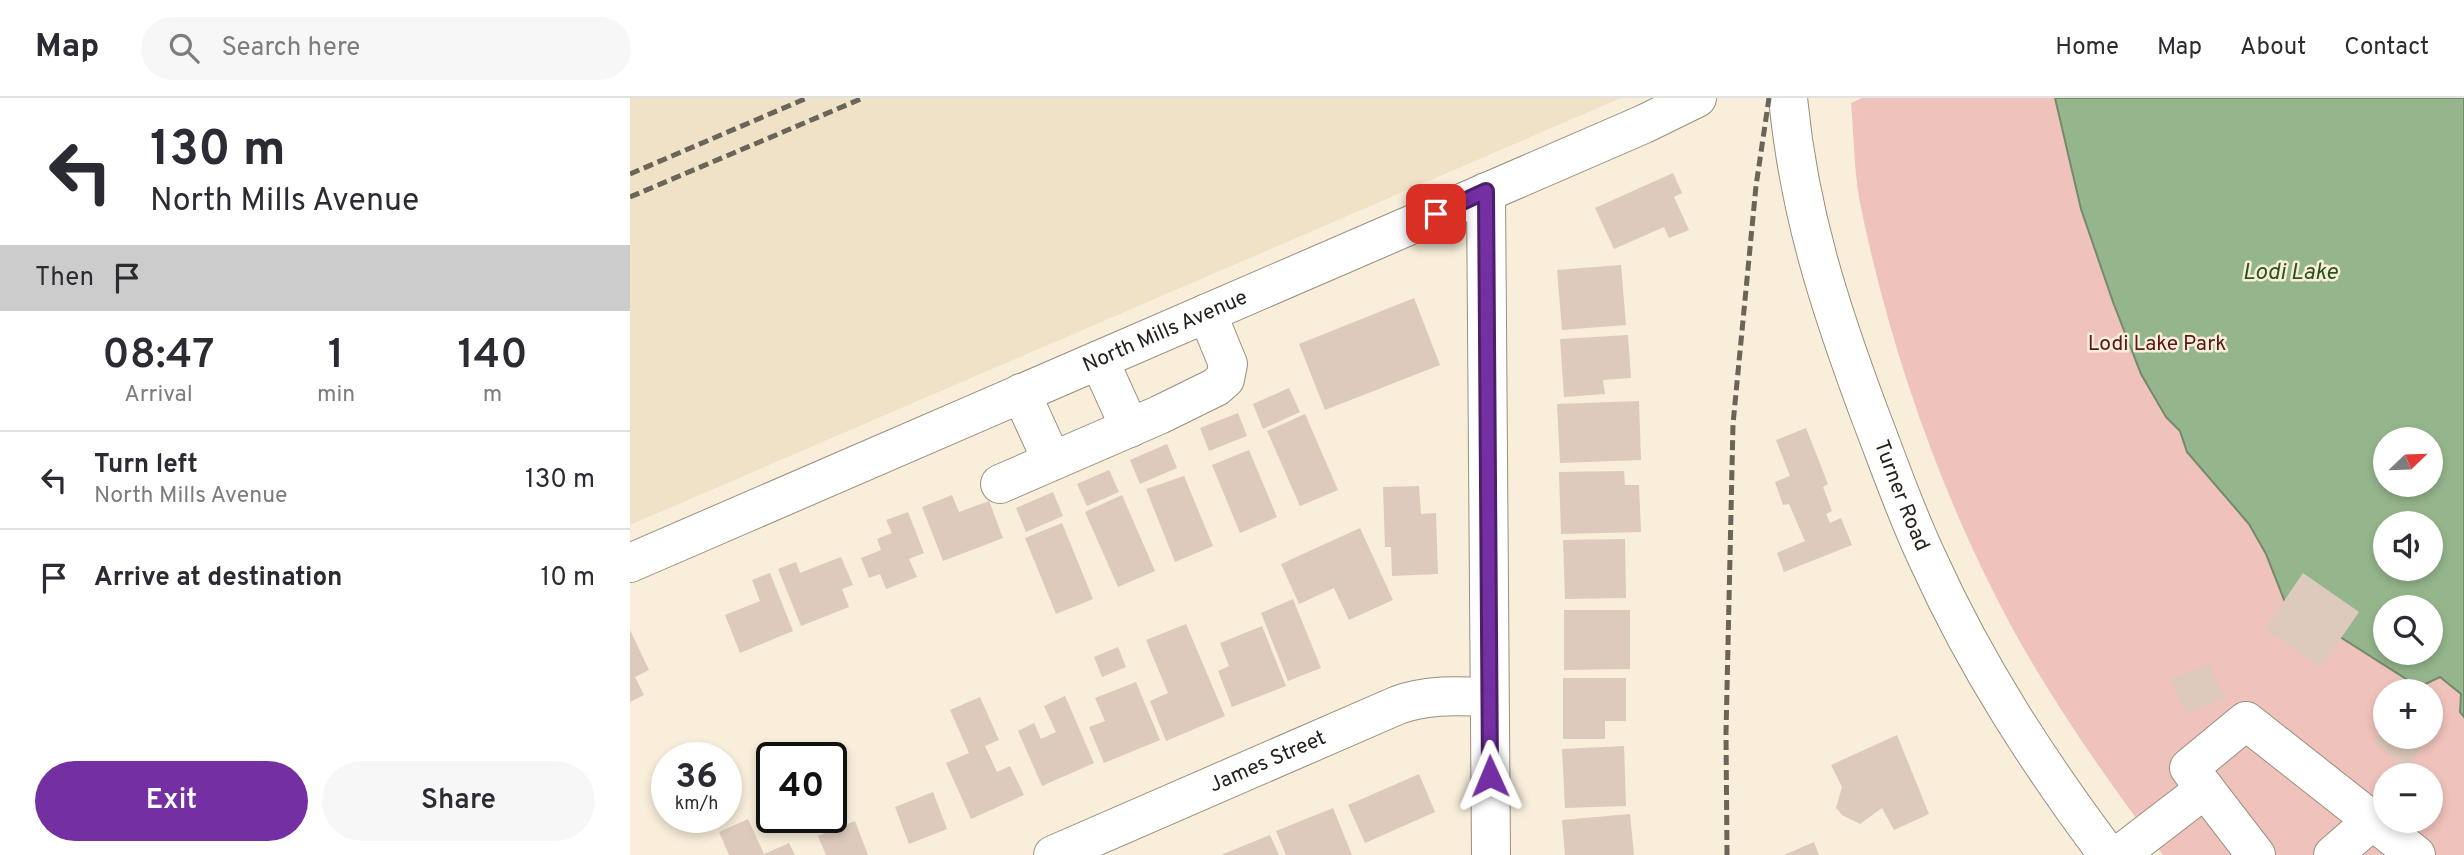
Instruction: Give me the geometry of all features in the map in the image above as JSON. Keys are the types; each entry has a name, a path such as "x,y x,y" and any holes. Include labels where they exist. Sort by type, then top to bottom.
{"street":[{"name":"North Mills Avenue","path":"630,563 1644,124 1697,98"},
{"name":"Turner Road","path":"1788,98 1799,179 1825,290 1909,517 1956,618 1998,695 2033,751 2108,855"},
{"path":"1486,191 1490,855"},
{"path":"1000,484 1206,394 1225,379 1228,364 1207,313"},
{"path":"1099,360 1130,428"},
{"path":"1021,393 1052,461"},
{"name":"James Street","path":"1053,855 1414,699 1442,695 1489,697"},
{"path":"2256,855 2189,768 2246,721 2416,855"},
{"path":"2119,855 2205,789"},
{"path":"2333,855 2372,821"}],"shaded area":[{"path":"630,98 1621,98 630,525"}],"green space":[{"name":"Lodi Lake Park","path":"1862,98 2464,98 2464,855 2163,855 2052,696 2019,640 1967,536 1923,428 1887,316 1860,203 1851,103"}],"water":[{"name":"Lodi Lake","path":"2055,98 2464,98 2464,717 2460,712 2461,694 2440,677 2406,679 2384,665 2443,665 2443,595 2373,595 2373,658 2285,602 2266,554 2249,524 2187,452 2180,431 2166,417 2141,374 2081,209"}],"building":[{"path":"1673,173 1682,193 1674,197 1689,230 1669,238 1664,227 1614,249 1595,208"},
{"path":"1621,265 1626,325 1562,330 1557,270"},
{"path":"1414,298 1440,365 1325,410 1299,344"},
{"path":"1628,335 1631,378 1603,380 1605,394 1564,397 1560,339"},
{"path":"1289,388 1300,412 1263,429 1253,404"},
{"path":"1639,401 1641,460 1560,463 1557,404"},
{"path":"1238,413 1247,436 1209,451 1200,428"},
{"path":"1305,414 1338,490 1300,506 1267,431"},
{"path":"1806,428 1828,484 1823,487 1832,511 1826,514 1830,523 1841,518 1852,545 1784,572 1777,553 1805,541 1789,504 1783,505 1775,482 1790,476 1776,440"},
{"path":"1167,444 1177,468 1140,484 1130,460"},
{"path":"1249,450 1277,517 1240,533 1212,465"},
{"path":"1109,470 1119,492 1087,506 1077,484"},
{"path":"1624,471 1625,485 1639,485 1641,532 1561,534 1559,472"},
{"path":"1184,476 1213,546 1175,562 1146,489"},
{"path":"1419,486 1421,514 1436,513 1438,574 1392,576 1391,547 1385,547 1383,487"},
{"path":"1053,492 1063,516 1026,532 1016,508"},
{"path":"952,495 959,512 989,501 1003,538 943,561 922,507"},
{"path":"1122,495 1155,571 1118,587 1085,512"},
{"path":"908,512 924,553 909,559 917,577 886,589 880,574 869,578 861,558 881,550 877,539 892,533 886,520"},
{"path":"1062,523 1093,599 1056,614 1025,538"},
{"path":"1360,528 1393,600 1349,620 1334,588 1299,604 1281,564"},
{"path":"1625,539 1626,598 1565,599 1563,540"},
{"path":"841,557 853,585 842,589 849,607 801,626 778,569 796,562 800,573"},
{"path":"770,573 793,631 740,653 725,615 760,601 752,580"},
{"path":"2303,573 2359,612 2321,667 2265,629"},
{"path":"1293,599 1321,668 1288,681 1261,613"},
{"path":"1564,610 1630,610 1630,669 1564,670"},
{"path":"1186,624 1225,716 1166,741 1150,701 1168,693 1146,640"},
{"path":"1262,626 1286,686 1232,707 1218,671 1229,666 1220,643"},
{"path":"630,630 649,670 635,677 644,695 630,702"},
{"path":"1118,647 1126,667 1102,677 1094,657"},
{"path":"2210,663 2224,698 2186,714 2170,679"},
{"path":"1563,678 1626,678 1626,721 1605,721 1605,739 1563,739"},
{"path":"1136,682 1160,740 1104,763 1089,727 1105,721 1095,698"},
{"path":"1065,696 1094,763 1042,786 1018,731 1034,723 1041,739 1056,732 1044,706"},
{"path":"980,697 999,740 985,746 997,772 1010,766 1024,795 971,819 946,763 969,753 950,710"},
{"path":"1897,735 1929,814 1894,830 1882,808 1860,824 1842,815 1836,808 1842,787 1831,765"},
{"path":"1624,746 1626,806 1565,808 1562,749"},
{"path":"2383,749 2420,749 2410,763 2402,763"},
{"path":"1419,774 1435,812 1365,843 1348,805"},
{"path":"933,792 947,829 909,844 895,807"},
{"path":"1333,808 1352,855 1286,855 1276,831"},
{"path":"1630,814 1634,855 1565,855 1562,820"},
{"path":"748,819 764,854 789,843 795,855 729,855 719,833 742,833 742,822"},
{"path":"855,821 868,855 826,855 818,836 825,833 847,833 847,824"},
{"path":"1270,835 1279,855 1221,855"},
{"path":"1814,842 1819,855 1784,855"}],"railway":[{"path":"630,174 807,98"},
{"path":"630,197 863,98"},
{"path":"1727,855 1726,733 1733,424 1756,186 1769,98"}],"route":[{"path":"1436,214 1486,191 1490,776"}]}
